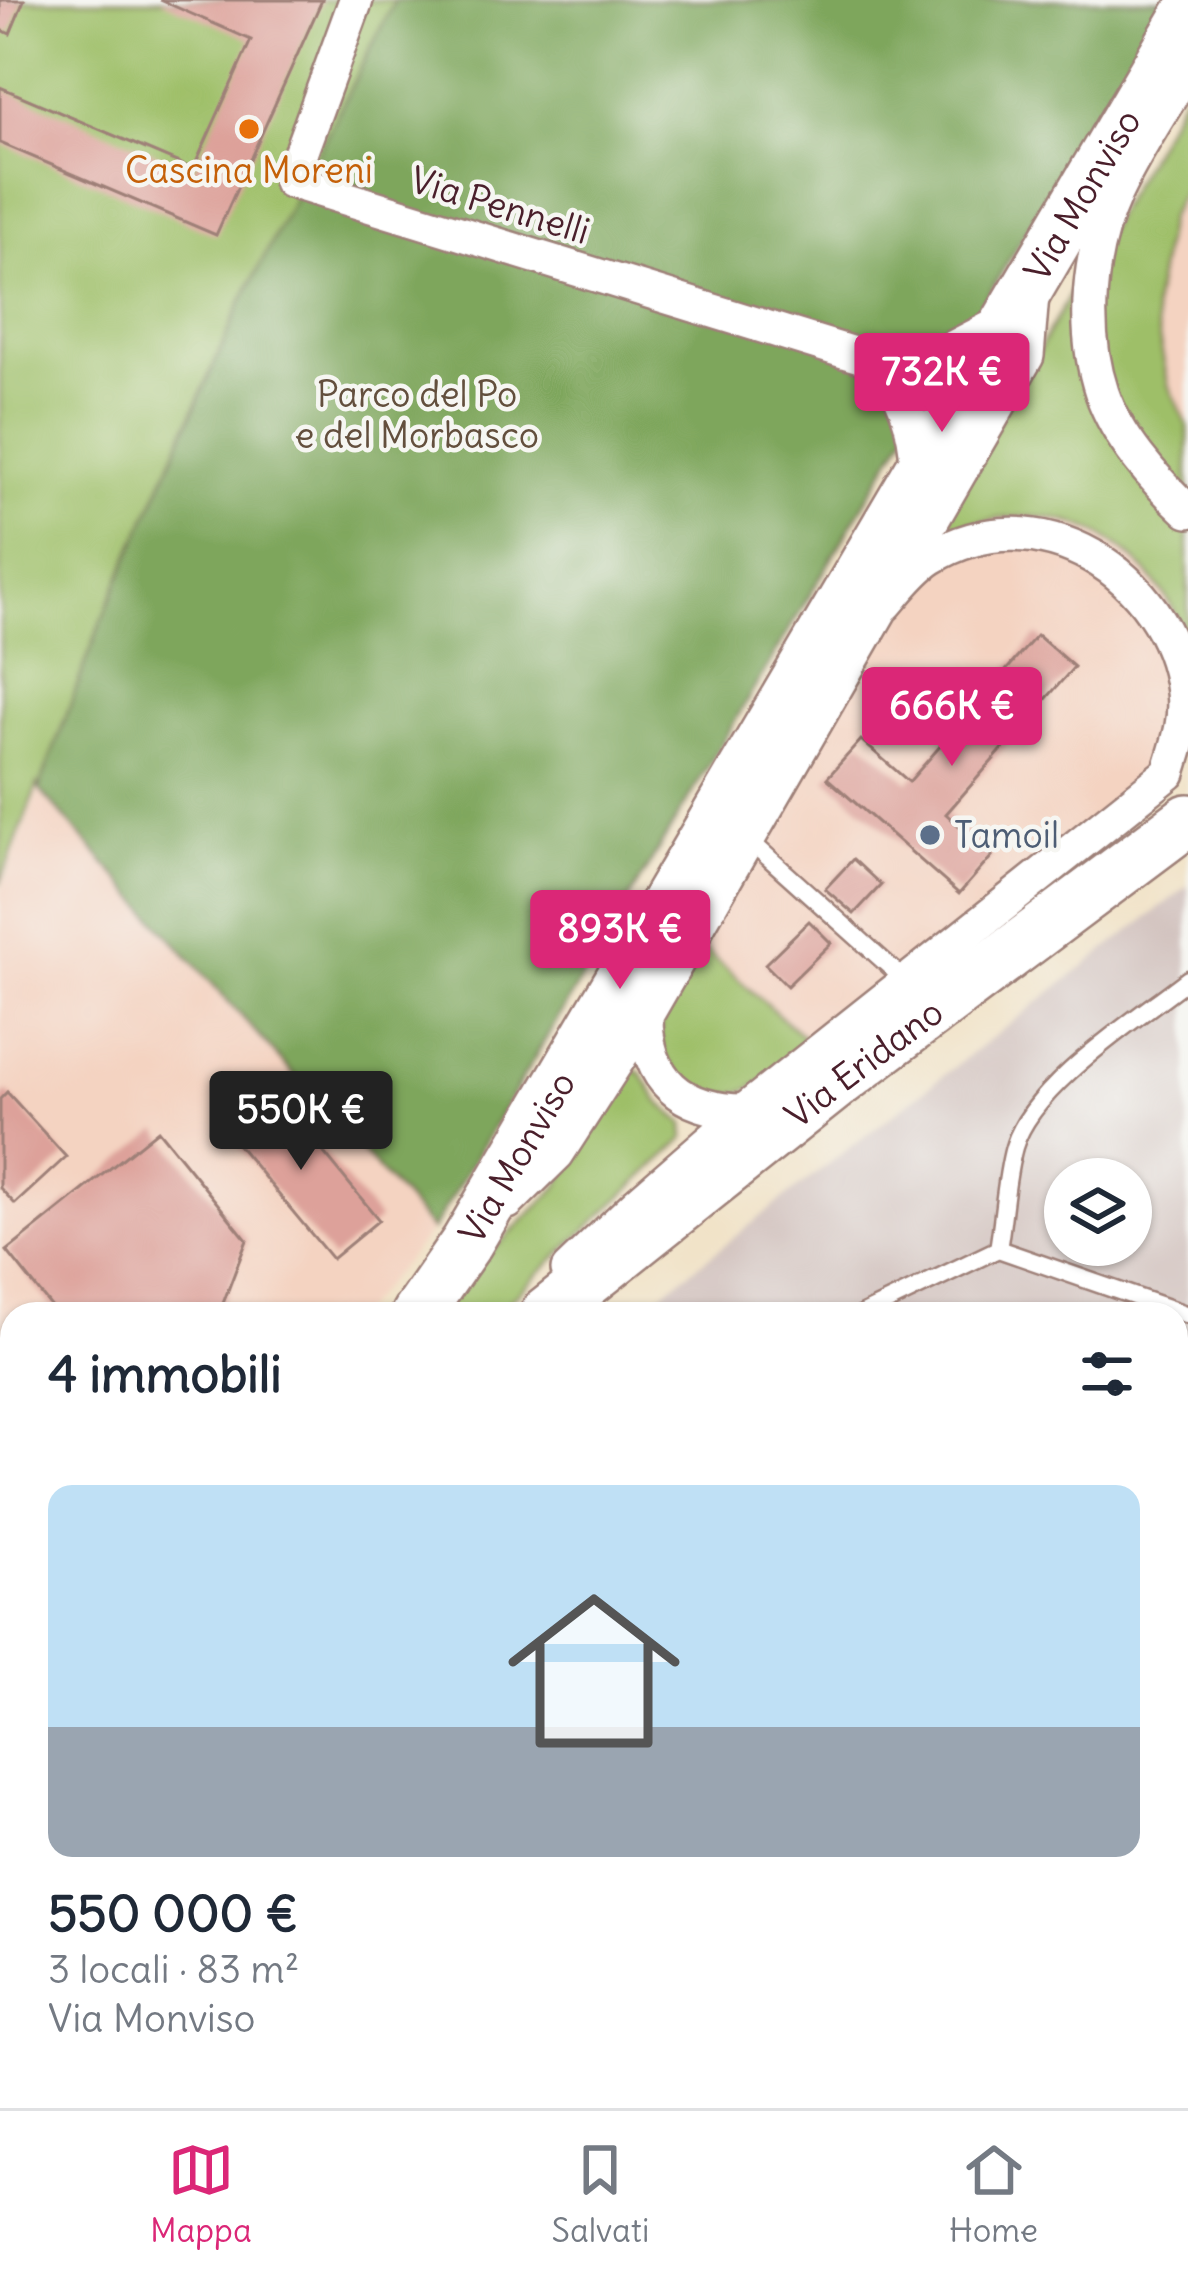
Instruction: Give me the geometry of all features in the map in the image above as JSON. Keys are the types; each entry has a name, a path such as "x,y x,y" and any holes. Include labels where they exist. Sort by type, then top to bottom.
{"main road":[{"name":"Via Monviso","path":"426,1302 467,1242 1188,15"},
{"name":"Via Eridano","path":"561,1302 836,1084 1188,820"}],"street":[{"name":"Via Pennelli","path":"356,0 290,181 873,360 935,357 1022,297"},
{"path":"1188,67 1115,193 1090,279 1102,393 1141,459 1164,490 1188,511"},
{"path":"467,1242 557,1154 750,841 1027,356 1022,297"},
{"path":"873,360 892,377 904,400 915,434 919,476"},
{"path":"543,1302 573,1264 744,1112 1178,765 1184,696 1176,653 1160,619 1104,560 1033,534 994,534 967,540 927,560 886,604"},
{"path":"646,1016 652,1057 674,1090 688,1102 744,1112"}],"lane":[{"path":"750,841 906,981"},
{"path":"998,1250 1015,1146 1028,1117 1052,1087 1188,979"},
{"path":"888,1302 998,1250 1150,1302"}],"shaded area":[{"path":"1188,182 1188,427 1168,383 1153,308 1168,218"},
{"path":"1024,516 1087,526 1136,559 1171,599 1188,639 1188,750 809,1042 701,946 924,553 966,524"},
{"path":"39,789 432,1230 369,1302 0,1302 0,892"},
{"name":"Tamoil","path":"1188,886 1188,1302 651,1302"}],"green space":[{"name":"Parco del Po e del Morbasco","path":"0,0 1143,0 421,1210 38,784 0,884"},
{"name":"Parco del Po e del Morbasco","path":"395,0 1164,0 432,1230 39,789 103,617 242,301"},
{"path":"1188,86 1188,182 1168,218 1153,308 1168,383 1188,427 1188,639 1174,610 1137,562 1090,530 1032,517 975,522 924,553"},
{"path":"701,946 809,1042 766,1079 735,1093 718,1094 689,1083 677,1073 662,1046 665,1007"},
{"path":"626,1072 641,1073 659,1102 684,1123 685,1138 508,1302 448,1302 470,1272 557,1188"}],"building":[{"path":"0,0 24,0 10,34 0,29"},
{"path":"160,0 322,0 216,235 0,143 0,87 193,169 251,40"},
{"name":"Tamoil","path":"1037,635 1074,667 946,814 992,856 959,894 827,778 861,740 909,782"},
{"path":"853,859 881,885 854,914 825,889"},
{"path":"809,921 831,943 787,986 765,964"},
{"path":"270,1087 379,1220 332,1259 222,1126"},
{"path":"7,1092 66,1157 15,1204 0,1188 0,1099"},
{"path":"158,1130 247,1240 224,1302 47,1302 7,1251"}],"place":[{"name":"Cascina Moreni","path":"249,129"},
{"name":"Tamoil","path":"930,835"}]}
